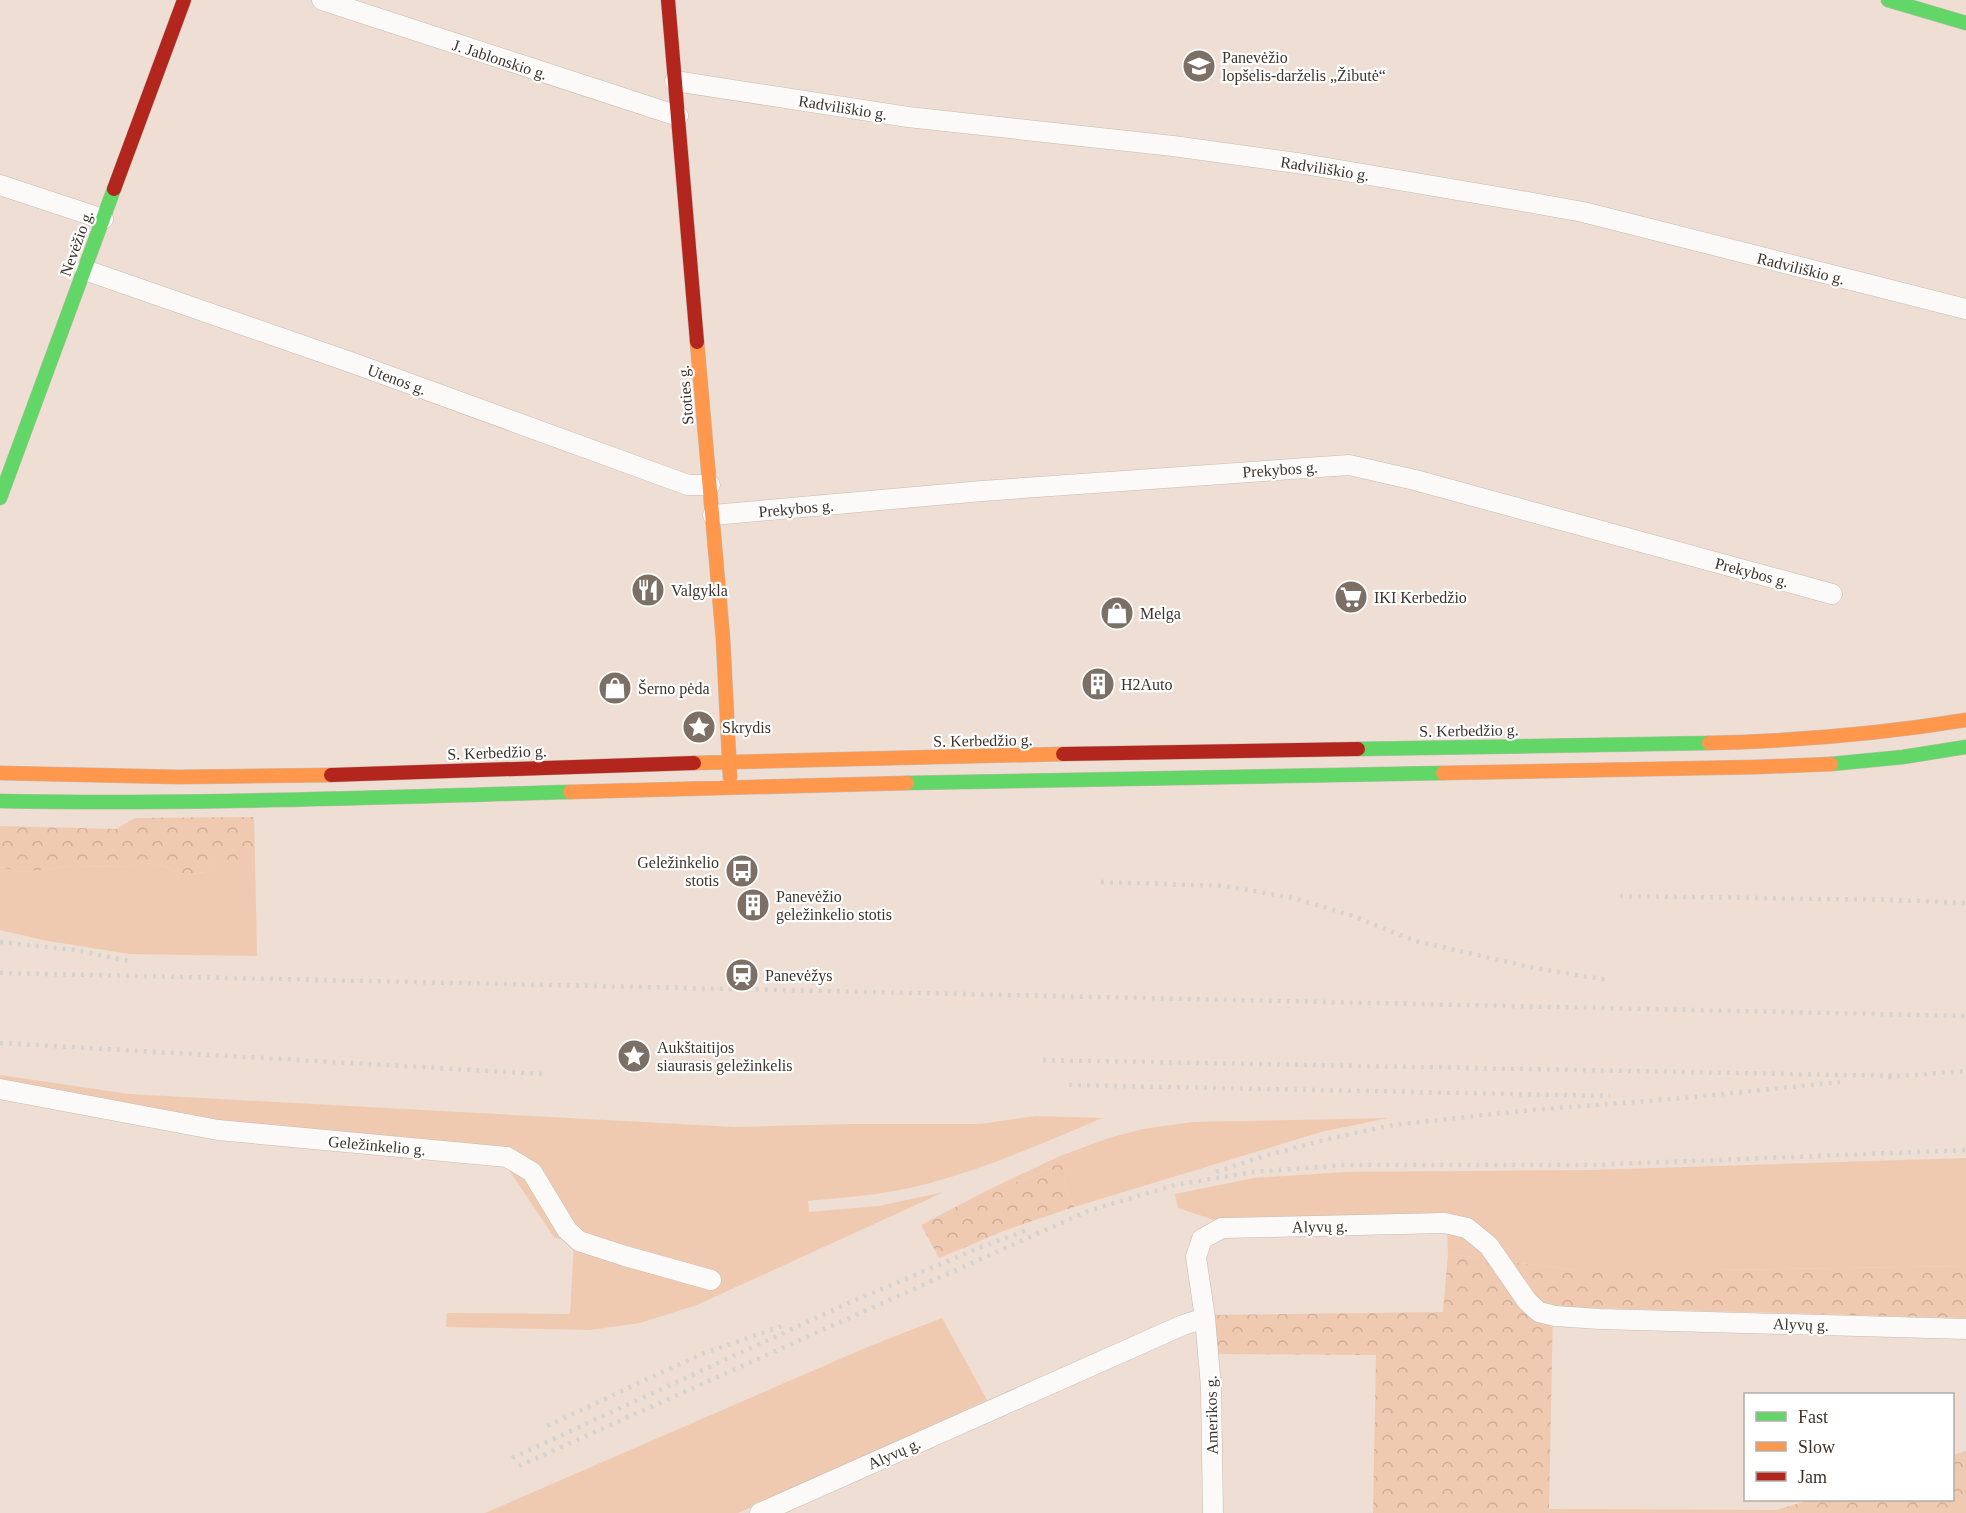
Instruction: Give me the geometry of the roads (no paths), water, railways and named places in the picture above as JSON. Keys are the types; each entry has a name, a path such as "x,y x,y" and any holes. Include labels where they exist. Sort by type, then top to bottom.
{"main road":[{"name":"Nevėžio g.","path":"0,498 184,0"},
{"name":"Stoties g.","path":"668,0 726,672 730,788"},
{"path":"1888,0 1966,23"},
{"name":"S. Kerbedžio g.","path":"0,774 143,777 730,761 1762,742 1828,739 1894,732 1966,720"},
{"path":"1468,746 1468,773"},
{"path":"0,801 99,803 246,801 1826,764 1903,757 1966,747"},
{"path":"1201,752 1202,779"}],"street":[{"name":"J. Jablonskio g.","path":"322,0 678,116"},
{"name":"Radviliškio g.","path":"675,81 908,117 1197,149 1304,164 1516,200 1583,213 1966,309"},
{"path":"0,185 103,219"},
{"name":"Utenos g.","path":"85,270 350,362 688,485 710,485"},
{"name":"Prekybos g.","path":"713,515 970,492 1349,465 1415,480 1832,594"},
{"name":"Geležinkelio g.","path":"0,1089 218,1130 507,1157 532,1172 567,1230 579,1241 711,1280"},
{"name":"Alyvų g.","path":"760,1513 1183,1324 1205,1318 1196,1257 1202,1239 1222,1228 1445,1223 1467,1228 1489,1246 1527,1301 1539,1312 1555,1316 1966,1329"},
{"name":"Amerikos g.","path":"1205,1318 1211,1387 1214,1513"}],"railway":[{"path":"1101,882 1225,886 1293,898 1353,916 1415,941 1534,968 1607,980"},
{"path":"1620,896 1966,903"},
{"path":"0,942 74,950 130,961"},
{"path":"0,973 1966,1016"},
{"path":"0,1043 543,1074"},
{"path":"1043,1060 1897,1076"},
{"path":"1888,1077 1966,1071"},
{"path":"1216,1172 1328,1139 1393,1125 1840,1082"},
{"path":"1069,1085 1610,1096"},
{"path":"519,1466 1088,1211 1175,1185 1253,1172 1345,1165 1592,1165 1966,1150"},
{"path":"512,1458 844,1305 981,1247 1030,1229"},
{"path":"547,1426 699,1355 782,1326"}],"place":[{"name":"Panevėžio lopšelis-darželis „Žibutė“","path":"1199,66"},
{"name":"Valgykla","path":"648,590"},
{"name":"IKI Kerbedžio","path":"1351,597"},
{"name":"Melga","path":"1117,613"},
{"name":"H2Auto","path":"1098,684"},
{"name":"Šerno pėda","path":"615,688"},
{"name":"Skrydis","path":"699,727"},
{"name":"Geležinkelio stotis","path":"742,871"},
{"name":"Panevėžio geležinkelio stotis","path":"753,905"},
{"name":"Panevėžys","path":"742,975"},
{"name":"Aukštaitijos siaurasis geležinkelis","path":"634,1056"}]}
